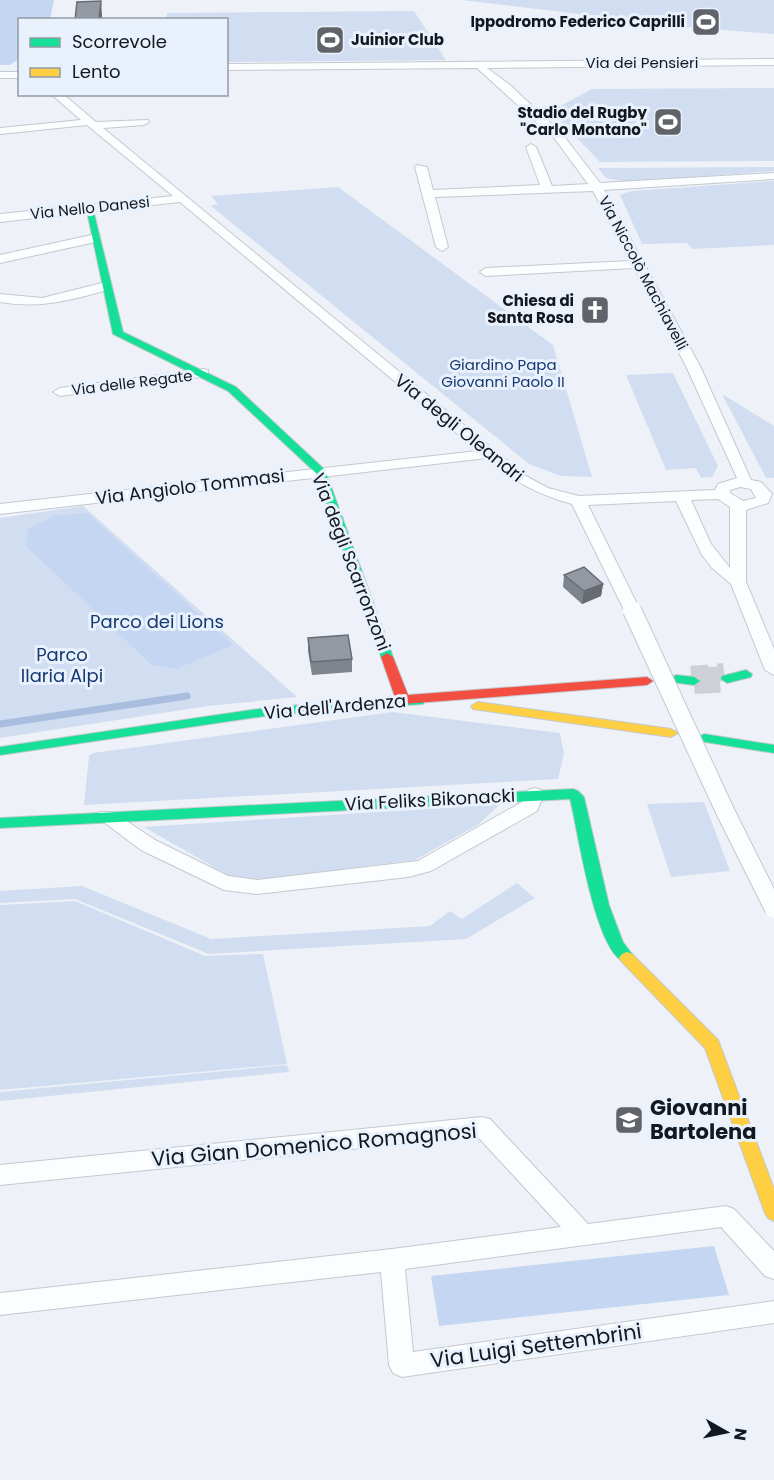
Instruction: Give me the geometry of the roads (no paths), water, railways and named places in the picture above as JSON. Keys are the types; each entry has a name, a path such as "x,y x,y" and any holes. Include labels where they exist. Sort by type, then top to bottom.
{"street":[{"name":"Via dei Pensieri","path":"510,67 774,62"},
{"name":"Via dei Pensieri","path":"228,67 774,68"},
{"name":"Via dei Pensieri","path":"228,73 482,67"},
{"name":"Via Niccolò Machiavelli","path":"482,67 559,137 598,189 693,366 745,477 743,482"},
{"path":"506,87 510,67"},
{"path":"0,69 18,69"},
{"path":"0,75 18,75"},
{"name":"Via degli Oleandri","path":"58,96 488,454 537,488 579,501"},
{"path":"0,131 144,122"},
{"path":"531,147 547,188"},
{"path":"421,167 442,247"},
{"path":"428,194 547,188 598,189 774,176"},
{"name":"Via Nello Danesi","path":"0,218 180,199"},
{"name":"Via degli Scarronzoni","path":"89,209 118,334 203,373 239,395 321,472 403,700"},
{"path":"0,260 96,238"},
{"path":"486,272 638,264"},
{"path":"0,298 26,303 49,303 106,286"},
{"name":"Via delle Regate","path":"60,392 203,373"},
{"name":"Via Angiolo Tommasi","path":"0,509 488,454"},
{"path":"722,494 723,487 728,484 743,482 769,491 758,503 738,504 728,500 722,494 579,501 724,809 774,909"},
{"path":"681,495 711,558 720,570 738,582"},
{"path":"725,676 774,672 738,582 738,504"},
{"path":"403,700 647,681"},
{"name":"Via dell'Ardenza","path":"0,751 272,711 403,700 497,708 671,733"},
{"path":"704,738 774,749"},
{"path":"535,794 568,793 577,797 609,934 623,954 698,1028 712,1045 774,1213"},
{"name":"Via Feliks Bikonacki","path":"0,823 106,817 535,794 530,806 424,866 408,870 257,887 224,883 148,845 106,817"},
{"name":"Via Gian Domenico Romagnosi","path":"0,1175 482,1126 582,1234"},
{"path":"0,1304 392,1260 726,1216 774,1268"},
{"name":"Via Luigi Settembrini","path":"392,1260 402,1365 774,1312"}],"waterway":[{"path":"0,724 187,696"}],"tunnel":[{"path":"691,675 724,672"},
{"path":"694,681 727,679"}],"place":[{"name":"Ippodromo Federico Caprilli","path":"706,22"},
{"name":"Juinior Club","path":"330,40"},
{"name":"Stadio del Rugby \"Carlo Montano\"","path":"668,122"},
{"name":"Chiesa di Santa Rosa","path":"595,310"},
{"name":"Giovanni Bartolena","path":"629,1120"}],"park label":[{"name":"Giardino Papa Giovanni Paolo II","path":"503,374"},
{"name":"Parco dei Lions","path":"157,622"},
{"name":"Parco Ilaria Alpi","path":"62,665"}]}
